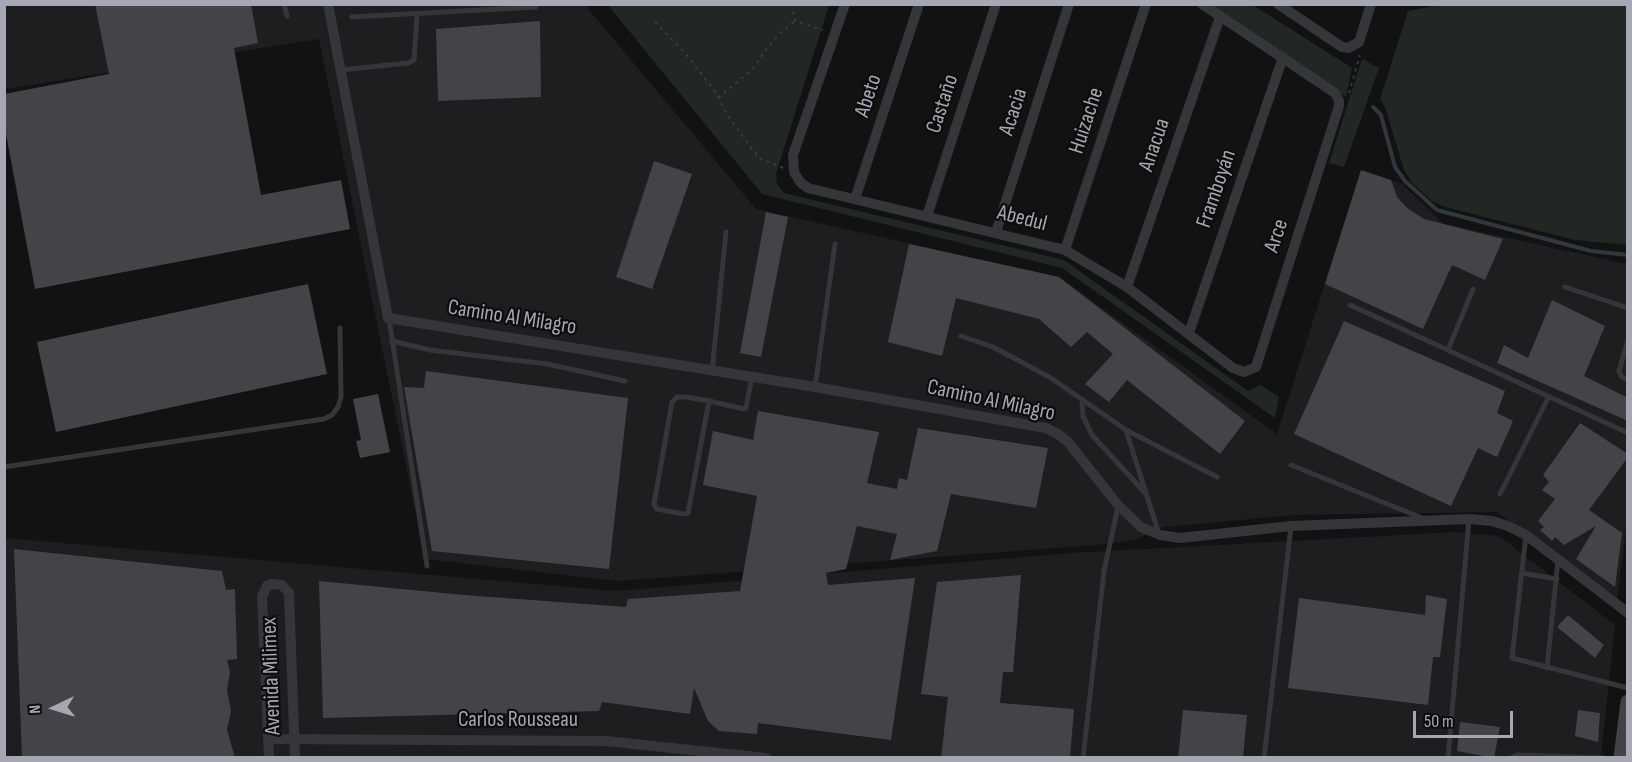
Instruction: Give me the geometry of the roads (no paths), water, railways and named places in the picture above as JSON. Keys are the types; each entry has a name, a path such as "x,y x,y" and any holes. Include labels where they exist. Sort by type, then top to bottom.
{"main road":[{"path":"1621,758 1628,702"}],"street":[{"path":"328,4 388,318"},
{"name":"Abedul","path":"845,4 793,155 794,172 800,182 808,188 1065,250 1127,287 1233,368"},
{"name":"Abeto","path":"855,199 919,4"},
{"name":"Castaño","path":"927,216 996,4"},
{"name":"Acacia","path":"996,232 1070,4"},
{"name":"Huizache","path":"1065,250 1146,4"},
{"path":"1202,4 1283,57"},
{"path":"1278,4 1295,10 1342,47 1353,47 1359,42 1371,4"},
{"name":"Anacua","path":"1127,287 1220,17"},
{"name":"Arce","path":"1233,368 1244,372 1256,367 1339,106 1335,93 1283,57"},
{"name":"Framboyán","path":"1189,333 1283,57"},
{"name":"Camino Al Milagro","path":"388,318 815,387 1047,428 1068,442 1118,505 1141,527 1160,536 1180,538 1291,526 1429,520 1470,519 1508,526 1526,535 1628,613"},
{"name":"Avenida Milimex","path":"269,758 261,596 267,586 272,584 282,585 289,593 295,758"},
{"name":"Carlos Rousseau","path":"268,739 606,741 766,758"}],"lane":[{"path":"284,4 286,16"},
{"path":"352,17 536,7"},
{"path":"341,70 408,63 414,60 417,15"},
{"path":"712,371 726,232"},
{"path":"815,387 835,244"},
{"path":"1565,287 1628,308"},
{"path":"1448,350 1473,289"},
{"path":"1350,305 1628,433"},
{"path":"388,318 427,566"},
{"path":"4,467 324,419 332,415 341,398 340,328"},
{"path":"961,336 993,347 1027,364 1126,430 1217,477"},
{"path":"1628,340 1619,372 1628,380"},
{"path":"392,341 430,350 548,364 625,381"},
{"path":"710,401 688,513 657,509 654,504 672,402 681,396 710,401 744,409 752,377"},
{"path":"1500,494 1548,398"},
{"path":"1082,399 1083,416 1092,435 1147,495"},
{"path":"1126,430 1160,536"},
{"path":"1291,465 1429,520"},
{"path":"1083,758 1104,571 1118,505"},
{"path":"1448,758 1470,519"},
{"path":"1264,758 1291,526"},
{"path":"1526,535 1512,658 1628,688"},
{"path":"1547,668 1558,560"},
{"path":"1521,573 1557,579"},
{"path":"1511,758 1517,755 1604,758"}],"waterway":[{"path":"1373,107 1381,115 1395,167 1405,181 1437,210 1591,251 1628,255"}]}
